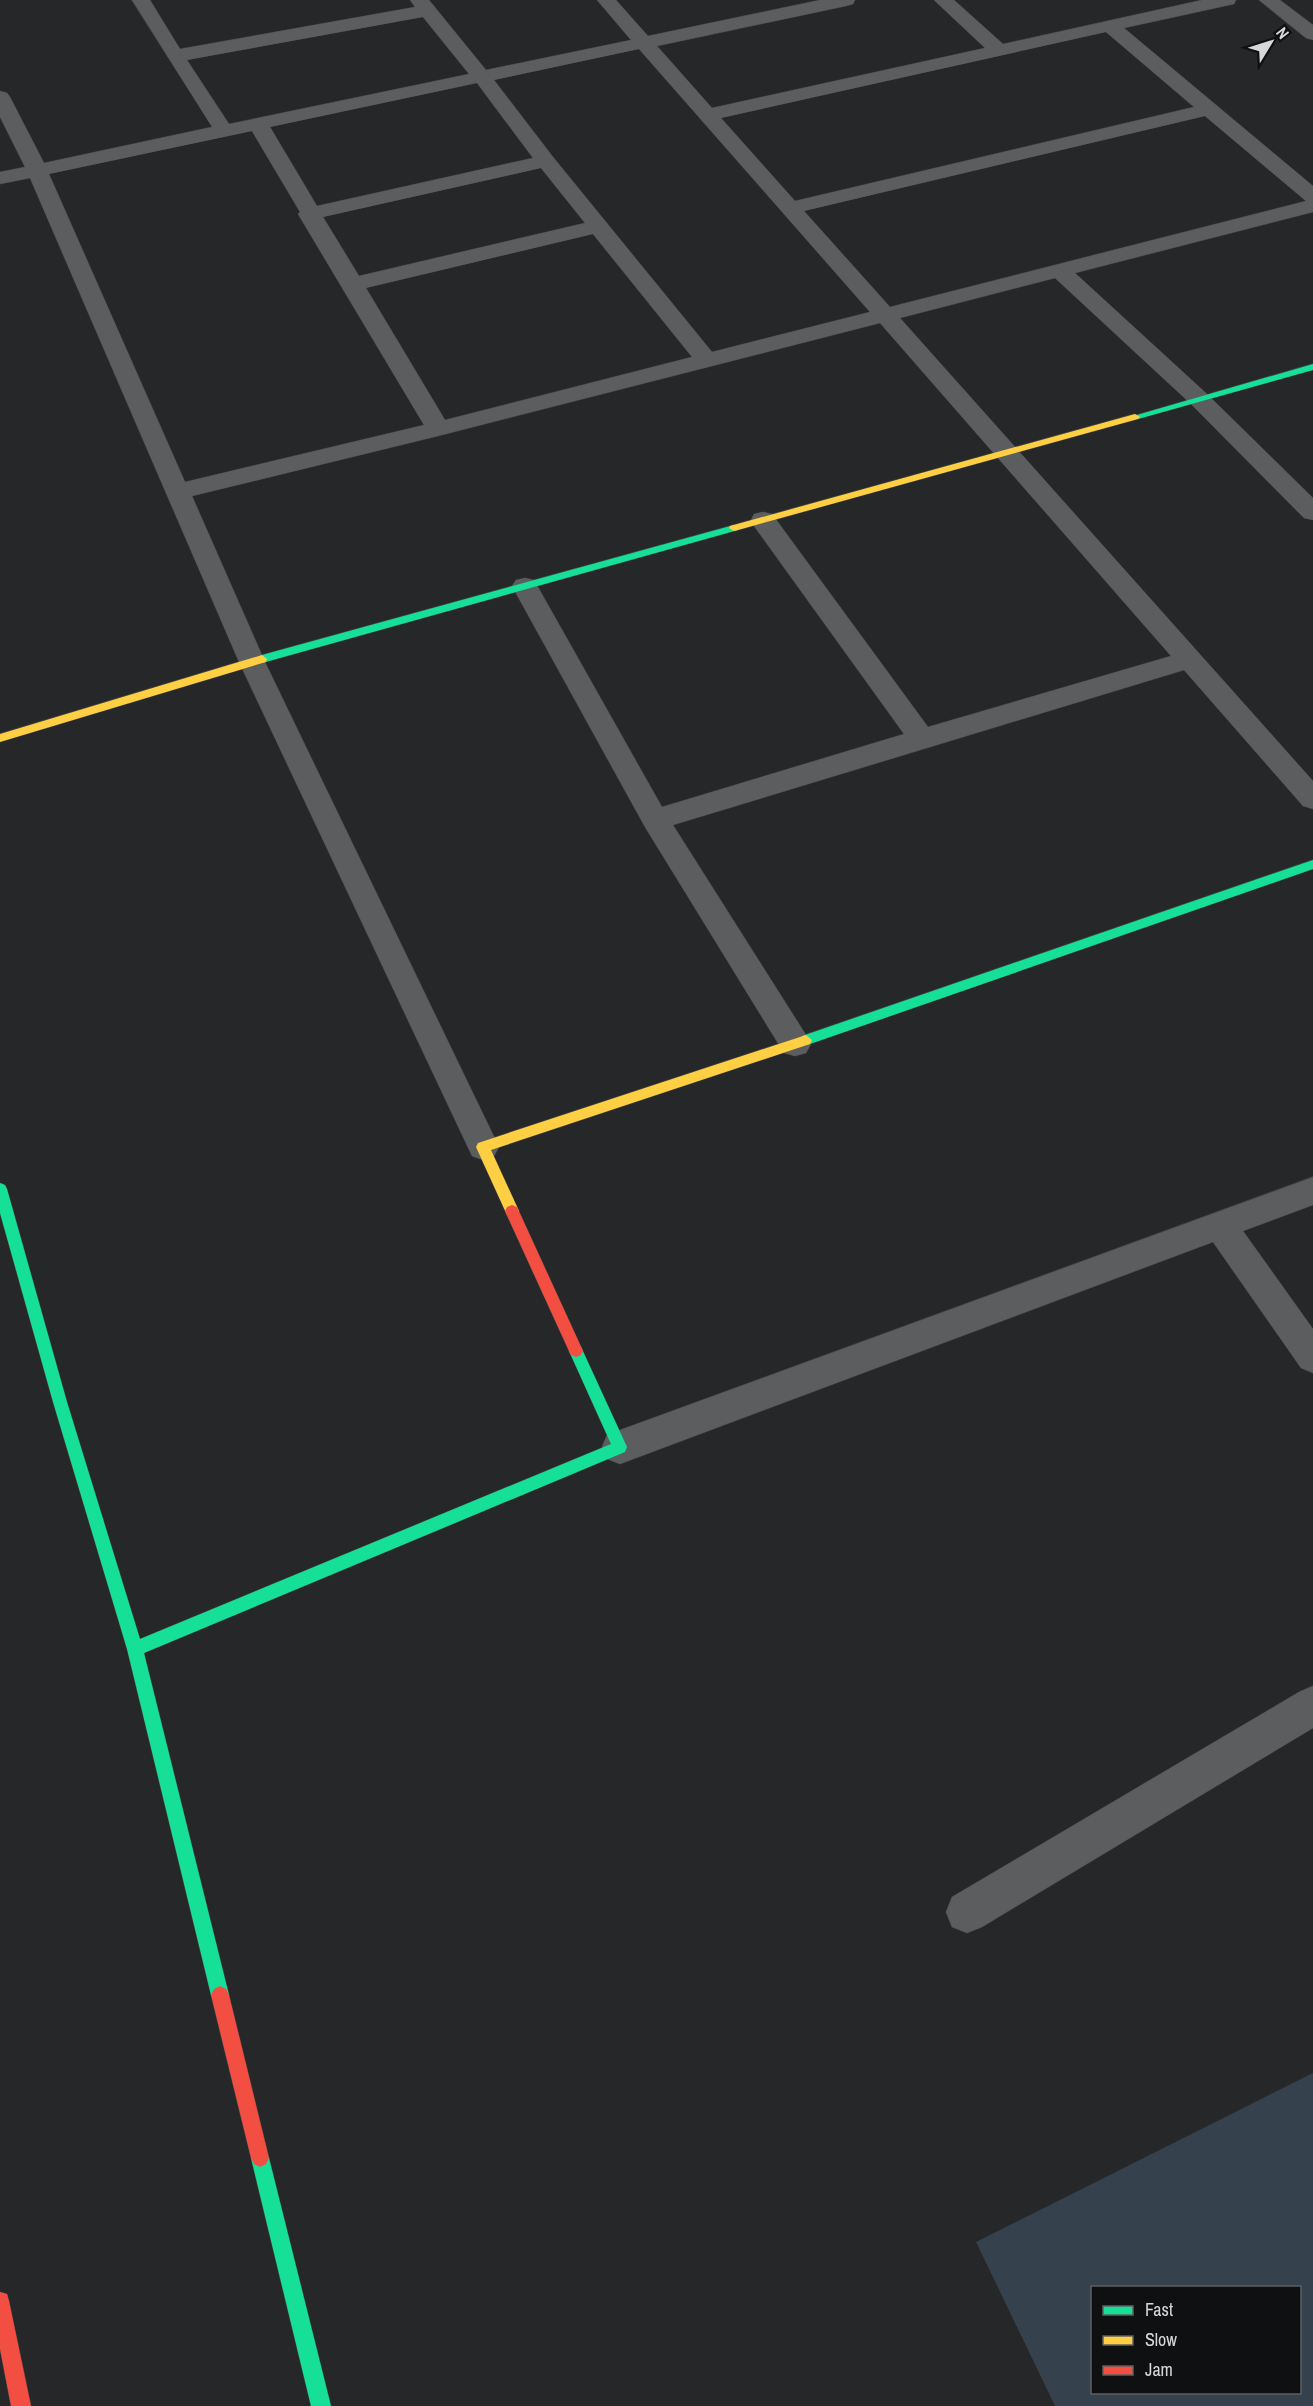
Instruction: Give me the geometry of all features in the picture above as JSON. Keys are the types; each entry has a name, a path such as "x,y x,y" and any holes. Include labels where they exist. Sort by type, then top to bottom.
{"street":[{"path":"141,0 224,131"},
{"path":"606,0 1313,799"},
{"path":"0,178 846,0"},
{"path":"943,0 999,51"},
{"path":"708,115 1227,0"},
{"path":"1268,0 1313,34"},
{"path":"175,56 423,5 483,76 546,161 707,361"},
{"path":"1110,26 1313,197"},
{"path":"0,97 37,170 252,662 483,1147 620,1447"},
{"path":"790,208 1209,109"},
{"path":"258,124 309,214 438,429"},
{"path":"309,214 546,161"},
{"path":"179,492 438,429 1313,206"},
{"path":"353,284 599,225"},
{"path":"1060,271 1199,399 1313,512"},
{"path":"0,738 252,662 1313,367"},
{"path":"763,520 922,738"},
{"path":"525,586 655,820 795,1044"},
{"path":"655,820 1190,659"},
{"path":"483,1147 795,1044 1313,864"},
{"path":"0,1189 60,1402 135,1650 321,2406"},
{"path":"135,1650 620,1447 1313,1191"},
{"path":"1220,1226 1313,1357"},
{"path":"967,1912 1313,1706"},
{"path":"0,2301 21,2406"}],"building":[{"path":"1313,2073 1313,2406 1055,2406 976,2242"}],"traffic: fast":[{"path":"1135,417 1313,367"},
{"path":"262,659 734,528"},
{"path":"806,1040 1313,864"},
{"path":"0,1189 60,1402 135,1649 220,1995"},
{"path":"135,1649 620,1447 576,1351"},
{"path":"260,2158 321,2406"}],"traffic: slow":[{"path":"734,528 1135,417"},
{"path":"0,738 262,659"},
{"path":"512,1211 483,1147 806,1040"}],"traffic: jam":[{"path":"512,1211 576,1351"},
{"path":"220,1995 260,2158"},
{"path":"0,2301 21,2406"}]}
